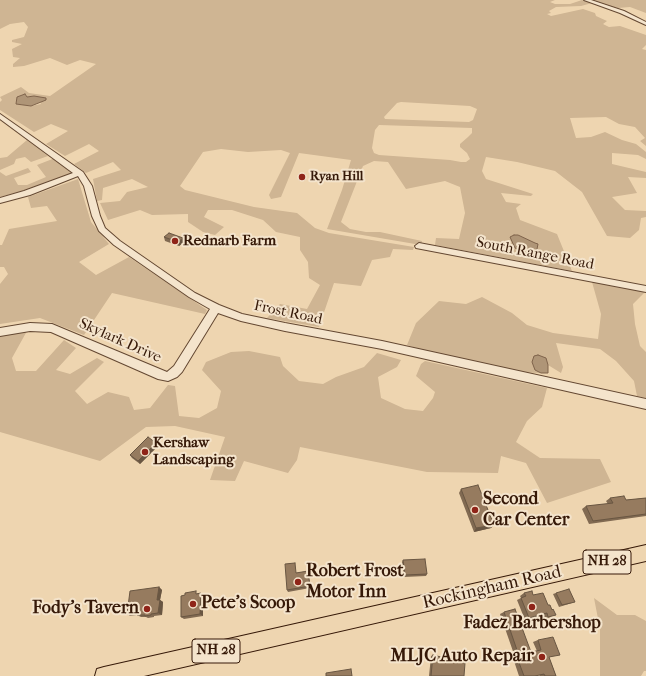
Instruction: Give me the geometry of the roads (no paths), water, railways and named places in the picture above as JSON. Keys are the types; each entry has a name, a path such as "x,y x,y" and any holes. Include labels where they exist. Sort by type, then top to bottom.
{"main road":[{"name":"Rockingham Road","path":"104,676 646,553"}],"street":[{"path":"586,0 622,12 646,24"},
{"name":"Frost Road","path":"0,116 78,173 88,186 96,216 102,228 117,243 192,295 216,308 241,317 285,327 382,345 646,404"},
{"path":"0,201 27,193 78,173"},
{"name":"South Range Road","path":"419,246 646,289"},
{"name":"Skylark Drive","path":"0,332 30,327 52,328 159,375 168,377 178,369 216,308"}],"place":[{"name":"Ryan Hill","path":"302,177"},
{"name":"Rednarb Farm","path":"175,241"},
{"name":"Kershaw Landscaping","path":"145,452"},
{"name":"Second Car Center","path":"475,510"},
{"name":"Robert Frost Motor Inn","path":"298,582"},
{"name":"Pete's Scoop","path":"193,604"},
{"name":"Fadez Barbershop","path":"532,607"},
{"name":"Fody's Tavern","path":"147,609"},
{"name":"MLJC Auto Repair","path":"542,657"}]}
